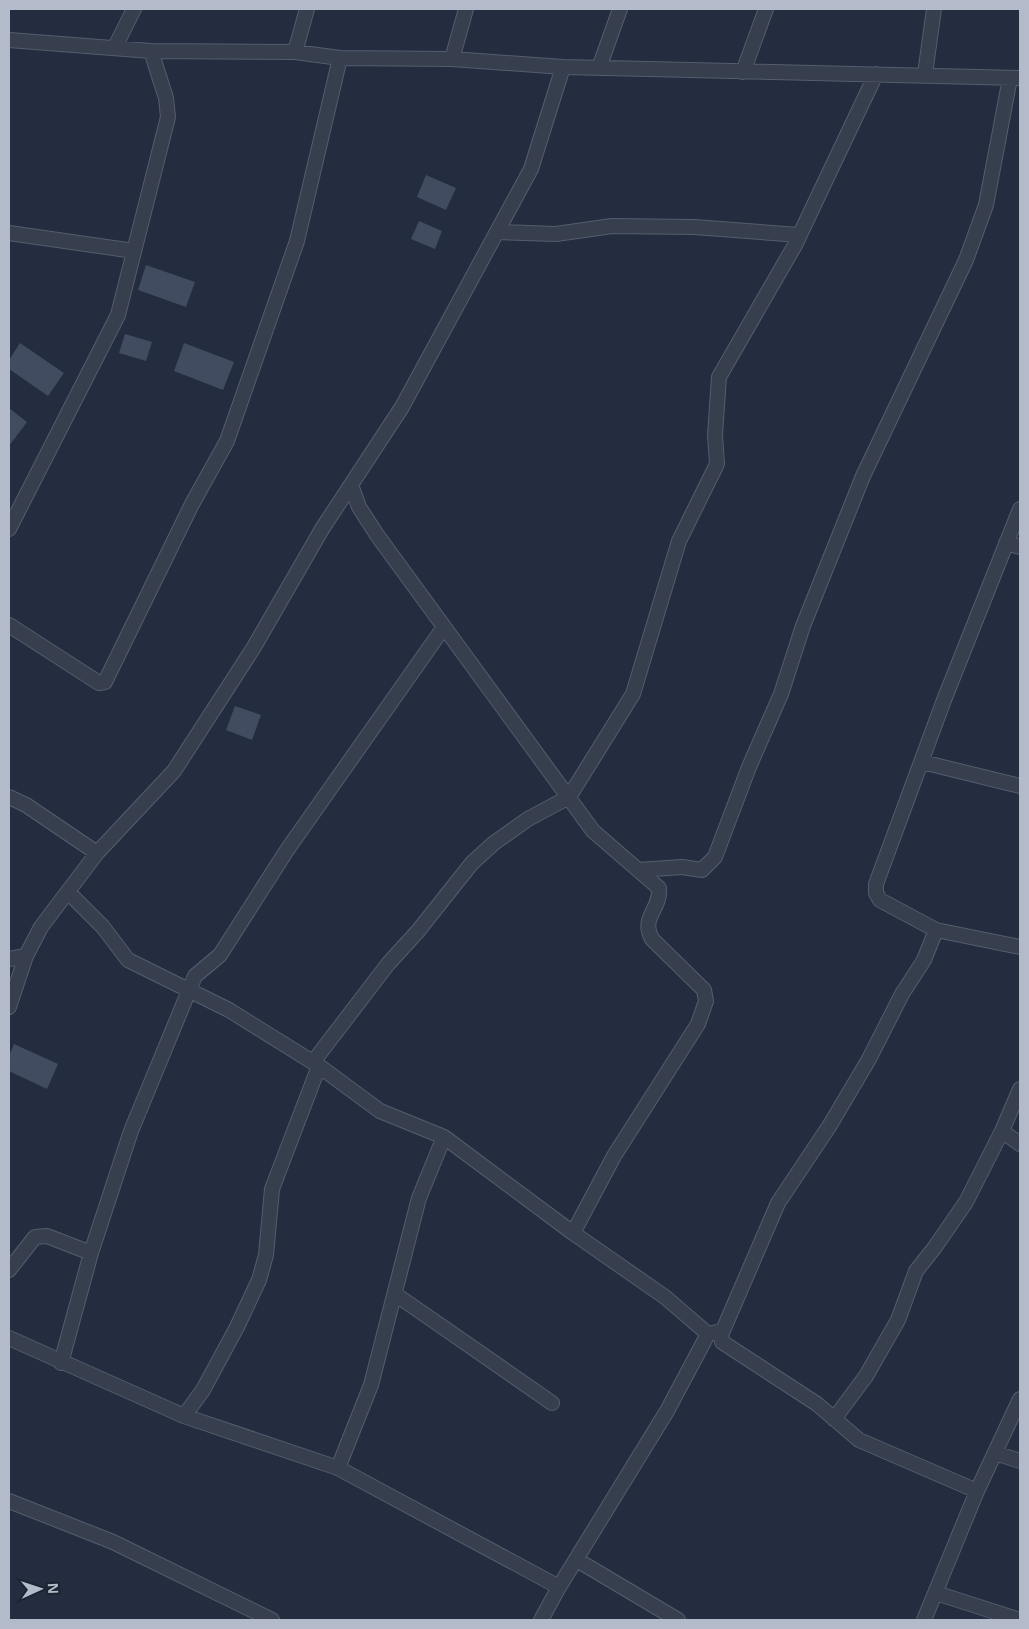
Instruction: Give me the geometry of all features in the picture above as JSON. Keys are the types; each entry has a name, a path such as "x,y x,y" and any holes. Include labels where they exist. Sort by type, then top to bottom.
{"street":[{"path":"115,47 134,9"},
{"path":"296,52 307,9"},
{"path":"452,59 466,9"},
{"path":"599,68 620,9"},
{"path":"744,72 766,9"},
{"path":"925,74 934,9"},
{"path":"9,40 115,47 151,52 296,52 340,58 452,59 563,67 925,74 1015,78 986,205 966,260 863,476 803,626 781,694 749,767 715,857 702,870 682,867 638,870"},
{"path":"9,529 118,315 168,117 166,98 151,52"},
{"path":"9,625 99,683 105,682 192,504 227,441 297,241 340,58"},
{"path":"9,1007 26,956 41,927 97,853 174,771 254,647 322,529 402,407 532,169 563,67"},
{"path":"184,1416 203,1390 237,1327 259,1280 266,1255 272,1189 316,1064 388,964 418,931 472,863 515,829 569,797 633,694 679,541 717,464 715,435 719,377 799,235 876,74"},
{"path":"496,232 556,234 612,226 694,227 799,235"},
{"path":"9,232 134,251"},
{"path":"351,485 359,507 377,535 593,831 659,888 657,903 647,923 647,930 652,939 704,990 706,1001 698,1024 614,1156 573,1233"},
{"path":"1020,508 876,884 876,893 880,900 936,930 1020,947"},
{"path":"1006,543 1020,547"},
{"path":"61,1363 91,1254 131,1131 195,976 220,955 287,850 444,627"},
{"path":"922,762 1020,786"},
{"path":"9,797 26,805 97,853"},
{"path":"68,892 103,927 128,960 229,1010 316,1064 380,1111 444,1137 573,1233 665,1297 708,1334 723,1332"},
{"path":"936,930 924,960 902,994 869,1059 830,1126 778,1203 743,1290 723,1332 722,1342 817,1404 859,1440 977,1491"},
{"path":"9,959 26,956"},
{"path":"834,1419 866,1376 898,1320 916,1271 935,1248 966,1202 1002,1131 1020,1089"},
{"path":"1002,1131 1020,1144"},
{"path":"338,1468 370,1385 419,1198 444,1137"},
{"path":"9,1270 35,1237 47,1236 91,1254"},
{"path":"395,1294 552,1403"},
{"path":"541,1620 558,1587 577,1560 667,1411 708,1334"},
{"path":"9,1338 61,1363 184,1416 338,1468 558,1587"},
{"path":"924,1620 977,1491 1020,1399"},
{"path":"995,1453 1020,1461"},
{"path":"9,1501 113,1542 272,1620"},
{"path":"577,1560 678,1620"},
{"path":"936,1593 1020,1620"}],"building":[{"path":"426,175 456,188 446,210 417,197"},
{"path":"419,221 442,231 435,249 411,239"},
{"path":"146,265 195,282 186,307 138,290"},
{"path":"125,334 152,342 146,361 119,353"},
{"path":"20,343 64,373 48,396 9,369 9,360"},
{"path":"184,343 234,362 223,390 174,371"},
{"path":"9,408 27,422 9,446"},
{"path":"235,706 261,715 252,740 226,730"},
{"path":"14,1044 58,1064 47,1089 9,1071 9,1056"}]}
